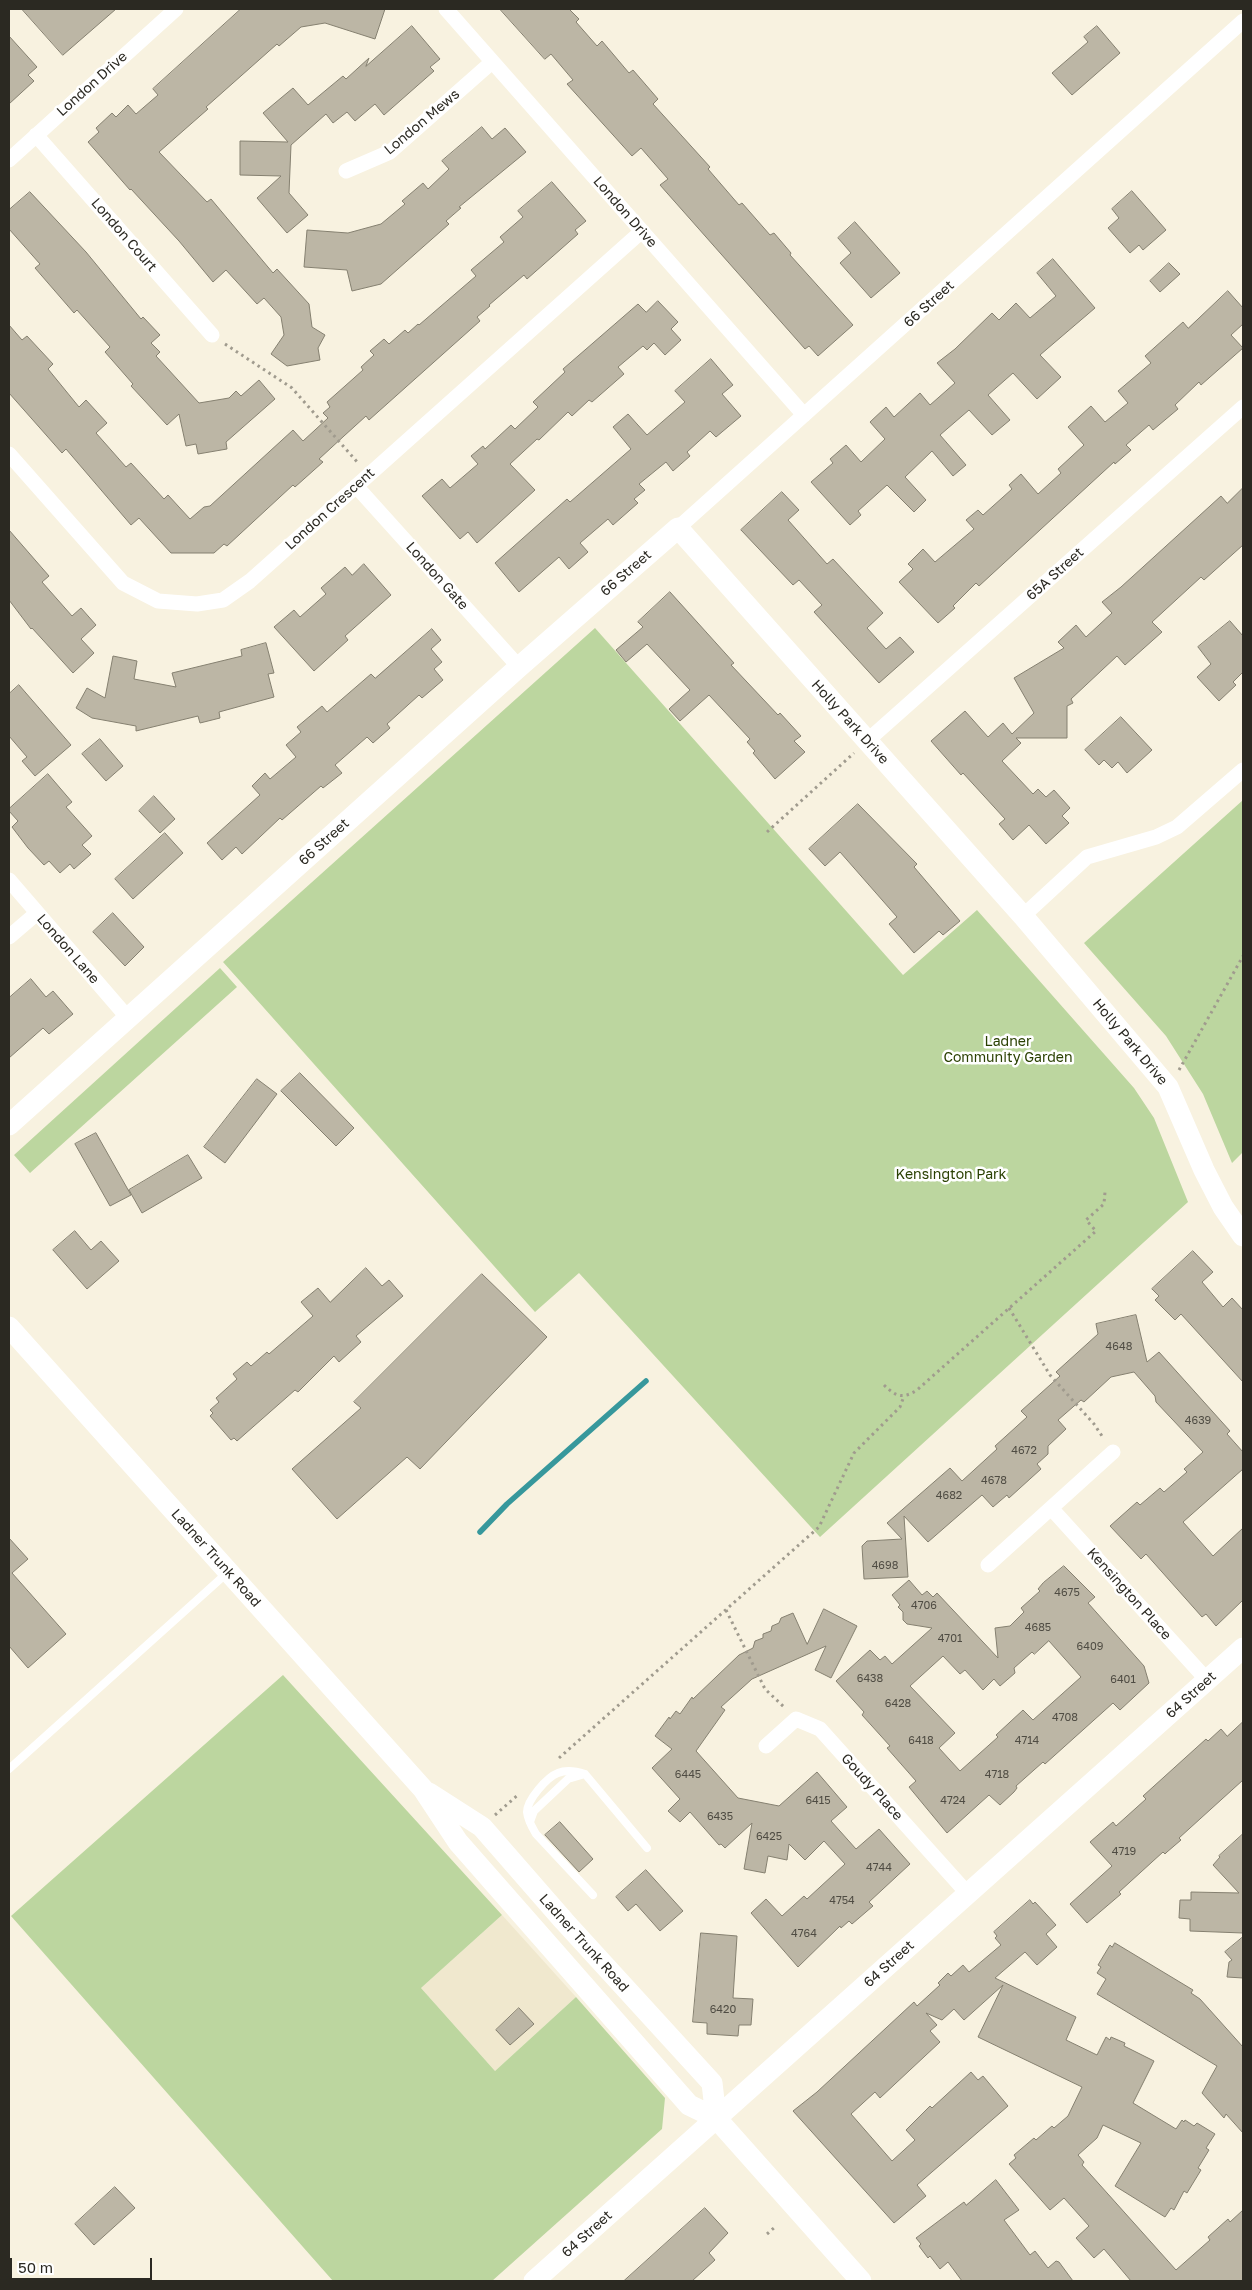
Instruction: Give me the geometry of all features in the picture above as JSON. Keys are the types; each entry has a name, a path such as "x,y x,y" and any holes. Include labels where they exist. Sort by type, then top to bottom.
{"street":[{"name":"London Drive","path":"9,160 176,9"},
{"name":"London Drive","path":"446,9 804,416"},
{"name":"66 Street","path":"9,1125 518,667 804,416 1243,21"},
{"name":"London Mews","path":"346,170 390,152 492,62"},
{"name":"London Court","path":"36,135 212,335"},
{"name":"London Crescent","path":"9,454 123,583 158,601 197,604 223,600 250,581 642,231"},
{"name":"65A Street","path":"867,741 1243,407"},
{"name":"London Gate","path":"356,486 518,667"},
{"name":"Holly Park Drive","path":"678,528 1023,916 1168,1087 1204,1170 1223,1206 1243,1236"},
{"path":"1023,916 1087,857 1156,837 1178,827 1243,770"},
{"name":"London Lane","path":"9,880 128,1018"},
{"path":"9,937 37,913"},
{"name":"Ladner Trunk Road","path":"9,1327 423,1789 458,1842 689,2105 716,2118 862,2281"},
{"path":"988,1565 1113,1452"},
{"name":"Kensington Place","path":"1051,1508 1207,1680"},
{"name":"64 Street","path":"534,2281 1243,1648"},
{"path":"766,1746 796,1719"},
{"name":"Goudy Place","path":"796,1719 820,1729 968,1894"},
{"name":"Ladner Trunk Road","path":"423,1789 482,1827 564,1921 712,2083 716,2118"}],"lane":[{"path":"9,1770 228,1572"},
{"path":"593,1895 536,1834 530,1824 527,1811 530,1801 537,1791 557,1773 575,1770 585,1774 647,1848"},
{"path":"530,1824 534,1811 568,1779 585,1774"}],"path":[{"path":"212,335 292,388 361,466"},
{"path":"767,832 867,741"},
{"path":"1168,1087 1192,1050 1243,956"},
{"path":"884,1385 893,1394 904,1396 917,1390 1096,1231 1086,1220 1104,1204 1105,1192"},
{"path":"1009,1308 1050,1375 1094,1424 1113,1452"},
{"path":"556,1761 819,1527 854,1453 900,1407 904,1396"},
{"path":"726,1610 765,1689 796,1719"},
{"path":"482,1827 526,1788"},
{"path":"767,2234 775,2227"}],"shaded area":[{"path":"502,1915 576,1997 495,2071 421,1988"}],"green space":[{"path":"595,628 903,975 977,910 1134,1088 1154,1118 1188,1202 820,1537 579,1273 535,1312 223,962"},
{"path":"1243,800 1243,1152 1232,1163 1203,1094 1166,1036 1084,943"},
{"path":"220,968 237,987 30,1173 14,1155"},
{"path":"283,1675 502,1915 421,1988 495,2071 576,1997 665,2098 662,2129 492,2281 333,2281 11,1916"}],"building":[{"path":"22,9 116,9 63,55"},
{"path":"241,9 385,9 375,39 325,23 301,27 279,46 277,44 159,152 207,202 211,199 273,273 277,269 309,304 312,327 325,335 318,348 320,360 287,366 271,354 284,335 281,317 264,298 257,304 226,270 213,282 179,241 130,190 88,142 99,132 96,128 112,113 116,117 128,105 136,114 158,95 153,89"},
{"path":"500,9 569,9 579,19 576,22 597,46 602,41 629,73 633,70 658,99 653,104 710,167 708,169 739,205 742,203 770,235 774,233 791,253 790,255 853,325 818,356 809,346 805,349 660,185 668,179 641,148 632,156 567,84 573,80 551,54 545,59"},
{"path":"412,26 440,59 430,67 434,71 384,115 375,104 355,121 347,112 333,123 326,114 291,145 289,193 308,215 287,233 257,198 281,176 240,175 240,141 288,142 263,113 293,88 308,105 343,76 346,79 369,58 366,66"},
{"path":"1097,26 1120,53 1072,95 1052,73 1088,42 1084,37"},
{"path":"9,36 37,67 28,75 34,81 9,104"},
{"path":"482,127 492,139 505,128 526,152 459,207 461,208 446,221 449,224 381,284 352,291 347,270 304,267 307,230 348,233 381,224 405,204 402,201 423,183 428,189 449,169 442,161"},
{"path":"552,182 586,221 575,230 578,234 527,279 524,275 489,305 477,317 480,321 369,420 366,416 319,459 323,462 295,487 293,485 227,546 224,544 214,553 171,553 139,518 131,525 66,449 62,453 9,393 9,325 22,340 27,336 53,364 48,369 79,407 86,400 107,423 96,433 126,467 131,463 164,499 168,495 190,519 204,507 210,506 293,430 303,441 328,418 323,413 330,407 327,402 363,370 361,367 374,355 370,351 384,339 389,344 405,330 408,333 476,276 471,270 504,242 500,237 523,217 518,211"},
{"path":"1132,191 1166,230 1143,250 1139,245 1130,253 1108,228 1119,218 1112,209"},
{"path":"30,192 86,252 141,319 143,317 160,335 151,343 160,352 156,356 199,403 229,398 236,391 241,396 259,380 275,399 226,442 227,449 198,454 196,444 186,446 179,414 167,425 131,386 133,384 105,352 110,347 77,310 74,313 35,268 40,264 9,229 9,210"},
{"path":"855,222 900,273 871,298 840,263 851,253 838,238"},
{"path":"1053,259 1095,308 1040,355 1061,377 1037,399 1013,373 988,395 1010,420 992,435 969,410 940,435 966,465 953,476 932,451 905,477 926,500 914,512 887,485 858,511 861,515 850,525 811,482 833,463 830,459 846,445 861,462 885,439 870,422 886,407 894,417 920,393 930,405 955,383 937,363 955,349 992,313 999,320 1016,303 1030,318 1056,296 1037,273"},
{"path":"1169,263 1180,274 1160,292 1150,281"},
{"path":"1228,291 1243,308 1243,324 1231,335 1243,348 1201,385 1199,382 1175,405 1178,409 1153,430 1149,425 1126,445 1131,450 1115,464 1114,462 979,586 976,583 953,606 955,608 938,623 899,582 913,569 908,564 923,549 935,562 974,529 966,520 978,510 983,515 1012,489 1009,485 1021,474 1038,494 1061,473 1058,469 1084,445 1068,427 1091,406 1105,422 1128,403 1118,391 1151,363 1145,356 1183,322 1188,328"},
{"path":"658,301 678,322 671,329 681,340 665,355 654,343 647,350 643,346 618,367 624,374 592,402 589,400 572,416 568,412 539,440 537,439 510,464 535,490 477,543 468,532 460,539 422,496 442,479 450,488 478,464 471,456 483,446 485,449 511,425 515,429 538,407 533,402 565,372 563,369 638,304 646,312"},
{"path":"711,359 733,385 722,394 741,416 716,437 710,431 687,452 690,456 673,471 666,462 639,484 645,490 634,499 638,503 613,525 608,519 580,543 588,552 569,569 559,557 519,592 495,563 567,499 570,502 631,449 613,427 628,414 647,435 685,402 675,391"},
{"path":"1243,488 1243,545 1204,580 1201,577 1152,622 1162,632 1125,665 1117,656 1071,699 1073,703 1067,706 1067,738 1016,738 1021,743 1002,761 1033,794 1038,789 1046,797 1054,790 1070,808 1062,816 1069,823 1046,844 1029,825 1013,840 999,824 1005,819 963,773 961,775 931,741 965,711 988,737 1003,723 1012,734 1034,713 1014,678 1064,648 1058,642 1076,625 1086,637 1112,613 1102,602 1221,496 1227,503"},
{"path":"782,492 799,510 788,520 827,564 833,559 883,613 867,628 886,649 900,637 914,652 879,683 814,612 822,605 799,580 793,585 741,530"},
{"path":"9,530 49,576 42,582 72,616 81,608 96,625 81,639 94,653 73,673 31,629 9,600"},
{"path":"364,564 391,595 345,636 348,640 314,671 274,627 294,610 300,617 326,594 321,588 345,567 352,575"},
{"path":"670,592 734,663 731,665 778,715 780,713 801,736 794,741 805,752 775,779 753,753 755,751 747,742 750,739 709,695 680,721 669,709 690,690 647,644 626,662 616,650 643,627 638,622"},
{"path":"1230,621 1243,636 1243,672 1233,682 1236,685 1219,701 1197,677 1211,664 1198,647"},
{"path":"432,629 441,640 431,649 442,662 434,669 443,680 422,698 419,695 387,724 390,728 373,743 367,737 335,765 342,773 323,788 321,786 282,820 280,818 242,854 236,847 222,860 207,843 260,795 252,786 265,773 270,779 296,757 286,745 301,732 297,727 322,706 327,712 371,674 375,678"},
{"path":"266,643 274,673 268,674 274,697 219,712 220,718 200,723 198,716 136,731 136,726 92,718 76,708 87,688 105,698 113,656 137,661 134,679 176,687 172,673 242,656 241,650"},
{"path":"19,685 71,745 35,776 22,761 27,757 9,736 9,694"},
{"path":"1121,717 1152,750 1127,773 1118,762 1112,768 1104,760 1099,765 1085,750"},
{"path":"100,739 123,766 106,781 82,754"},
{"path":"48,774 72,802 66,807 92,836 82,845 91,854 74,869 70,864 60,873 49,861 44,865 28,848 12,827 18,821 9,811"},
{"path":"154,796 175,819 160,833 139,811"},
{"path":"858,804 917,864 914,867 960,921 943,935 939,931 914,953 889,924 897,917 840,852 825,866 809,849"},
{"path":"165,833 183,853 133,899 115,879"},
{"path":"113,913 144,947 125,966 93,932"},
{"path":"31,979 46,997 53,991 73,1014 49,1034 43,1028 9,1058 9,998"},
{"path":"300,1073 354,1128 336,1146 281,1091"},
{"path":"257,1079 277,1094 225,1163 204,1147"},
{"path":"96,1133 131,1195 110,1206 75,1144"},
{"path":"188,1155 202,1178 142,1213 129,1190"},
{"path":"75,1231 91,1250 101,1241 119,1261 87,1289 53,1250"},
{"path":"1193,1251 1213,1272 1202,1282 1223,1307 1232,1298 1243,1310 1243,1382 1181,1314 1175,1320 1155,1300 1159,1296 1152,1289"},
{"path":"366,1268 382,1286 389,1280 403,1296 356,1336 361,1342 339,1362 334,1356 298,1392 295,1390 237,1441 234,1438 231,1440 210,1416 213,1413 210,1410 219,1402 216,1398 237,1379 233,1374 247,1362 251,1366 267,1352 269,1354 313,1316 301,1302 318,1288 330,1302"},
{"path":"482,1274 547,1337 420,1469 407,1457 337,1519 292,1469 361,1408 354,1402"},
{"path":"1136,1315 1147,1362 1159,1352 1230,1431 1227,1434 1243,1452 1243,1469 1183,1522 1213,1556 1243,1528 1243,1600 1216,1626 1206,1614 1202,1617 1146,1554 1141,1559 1110,1526 1137,1502 1140,1505 1160,1488 1164,1492 1187,1472 1184,1469 1203,1452 1156,1402 1155,1396 1134,1372 1111,1377 1084,1402 1081,1400 1058,1420 1066,1429 1048,1446 1048,1454 1037,1464 1041,1469 1009,1498 1007,1495 993,1507 982,1495 928,1542 904,1516 908,1577 864,1579 862,1546 867,1541 902,1539 887,1523 950,1468 962,1481 997,1449 995,1446 1027,1417 1021,1411 1060,1376 1056,1372 1098,1334 1096,1324"},
{"path":"9,1538 28,1559 12,1573 66,1634 28,1668 9,1646"},
{"path":"1064,1566 1095,1597 1088,1603 1144,1666 1149,1683 1120,1710 1113,1703 1045,1764 1043,1762 1016,1786 1017,1788 1014,1792 1000,1805 989,1795 947,1833 909,1787 916,1781 887,1748 890,1746 862,1715 864,1712 836,1681 870,1650 880,1660 885,1656 892,1664 932,1628 907,1624 903,1620 903,1612 898,1607 900,1605 892,1595 909,1580 922,1595 927,1591 933,1597 937,1593 998,1658 995,1628 1010,1626 1024,1612 1021,1608 1040,1591 1038,1589","holes":["1049,1641 1081,1677 1033,1720 1023,1710 996,1735 998,1737 960,1771 939,1748 955,1733 910,1686 943,1656 960,1674 965,1670 983,1690 994,1679 1000,1686 1015,1673 1014,1668 1032,1652 1034,1654"]},
{"path":"824,1609 857,1626 831,1678 815,1670 826,1646 752,1679 721,1707 725,1710 696,1751 738,1798 779,1806 817,1772 847,1807 831,1821 856,1849 879,1829 910,1864 869,1902 873,1906 852,1924 849,1921 841,1928 840,1926 798,1967 751,1913 766,1899 782,1916 804,1896 807,1899 845,1864 824,1841 805,1860 789,1844 787,1860 768,1856 765,1873 744,1869 752,1823 725,1848 721,1844 719,1845 690,1812 680,1822 668,1811 680,1799 652,1768 672,1749 655,1736 669,1717 670,1719 676,1711 680,1714 692,1697 693,1699 739,1655 753,1648 755,1641 763,1638 763,1634 771,1631 772,1626 779,1623 781,1618 793,1613 807,1644"},
{"path":"1243,1722 1243,1780 1179,1838 1181,1840 1165,1854 1163,1852 1119,1892 1121,1894 1087,1923 1070,1904 1112,1866 1090,1842 1113,1822 1116,1826 1146,1799 1143,1796 1206,1739 1208,1741 1221,1729 1227,1736"},
{"path":"560,1822 593,1859 579,1872 545,1835"},
{"path":"1243,1834 1243,1933 1190,1931 1190,1919 1179,1918 1180,1900 1191,1900 1191,1892 1239,1893 1213,1865 1219,1856"},
{"path":"646,1870 683,1911 660,1931 636,1904 628,1911 616,1897"},
{"path":"1030,1900 1033,1904 1035,1902 1056,1925 1046,1934 1057,1947 1037,1965 1025,1952 995,1978 1076,2017 1066,2040 1097,2055 1106,2037 1110,2040 1111,2037 1125,2043 1124,2046 1154,2061 1133,2103 1176,2129 1182,2120 1184,2122 1185,2120 1194,2126 1197,2123 1215,2134 1206,2148 1209,2150 1198,2168 1201,2170 1187,2193 1184,2191 1174,2210 1171,2208 1165,2217 1115,2186 1141,2143 1103,2125 1097,2138 1078,2155 1084,2162 1082,2165 1176,2270 1210,2240 1208,2237 1228,2219 1230,2222 1243,2210 1243,2281 1131,2281 1104,2249 1094,2258 1076,2238 1089,2226 1064,2198 1050,2210 1009,2164 1016,2158 1014,2155 1034,2138 1036,2140 1052,2126 1054,2128 1068,2116 1082,2087 978,2037 1003,1985 964,2020 954,2009 942,2020 926,2013 937,2025 930,2031 940,2042 880,2098 875,2092 851,2114 892,2161 915,2140 906,2130 930,2106 932,2108 971,2072 978,2080 983,2076 1008,2106 917,2185 926,2196 894,2223 793,2111 817,2092 914,2002 917,2006 940,1985 938,1983 948,1973 951,1976 963,1965 969,1972 1001,1945 995,1938 997,1936 994,1932"},
{"path":"701,1933 737,1936 733,1998 753,1999 751,2025 739,2025 738,2036 707,2034 707,2023 693,2022"},
{"path":"1243,1937 1243,1978 1227,1977 1229,1962 1232,1960 1225,1952"},
{"path":"1115,1943 1193,1990 1191,1993 1200,1999 1243,2047 1243,2133 1226,2114 1224,2118 1202,2093 1217,2066 1097,1994 1106,1979 1097,1973 1101,1967 1098,1965 1110,1945 1112,1947"},
{"path":"519,2008 534,2024 510,2045 496,2030"},
{"path":"996,2180 1019,2210 1004,2220 1030,2255 1035,2251 1048,2268 1056,2261 1059,2262 1073,2281 962,2281 948,2262 940,2269 930,2256 928,2258 919,2246 921,2244 916,2238 964,2202 966,2205"},
{"path":"115,2187 135,2208 94,2245 75,2224"},
{"path":"705,2208 728,2233 709,2253 715,2260 692,2281 624,2281"}],"waterway":[{"path":"480,1532 507,1504 646,1381"}],"park label":[{"name":"Ladner Community Garden","path":"1008,1050"},
{"name":"Kensington Park","path":"951,1175"}]}
